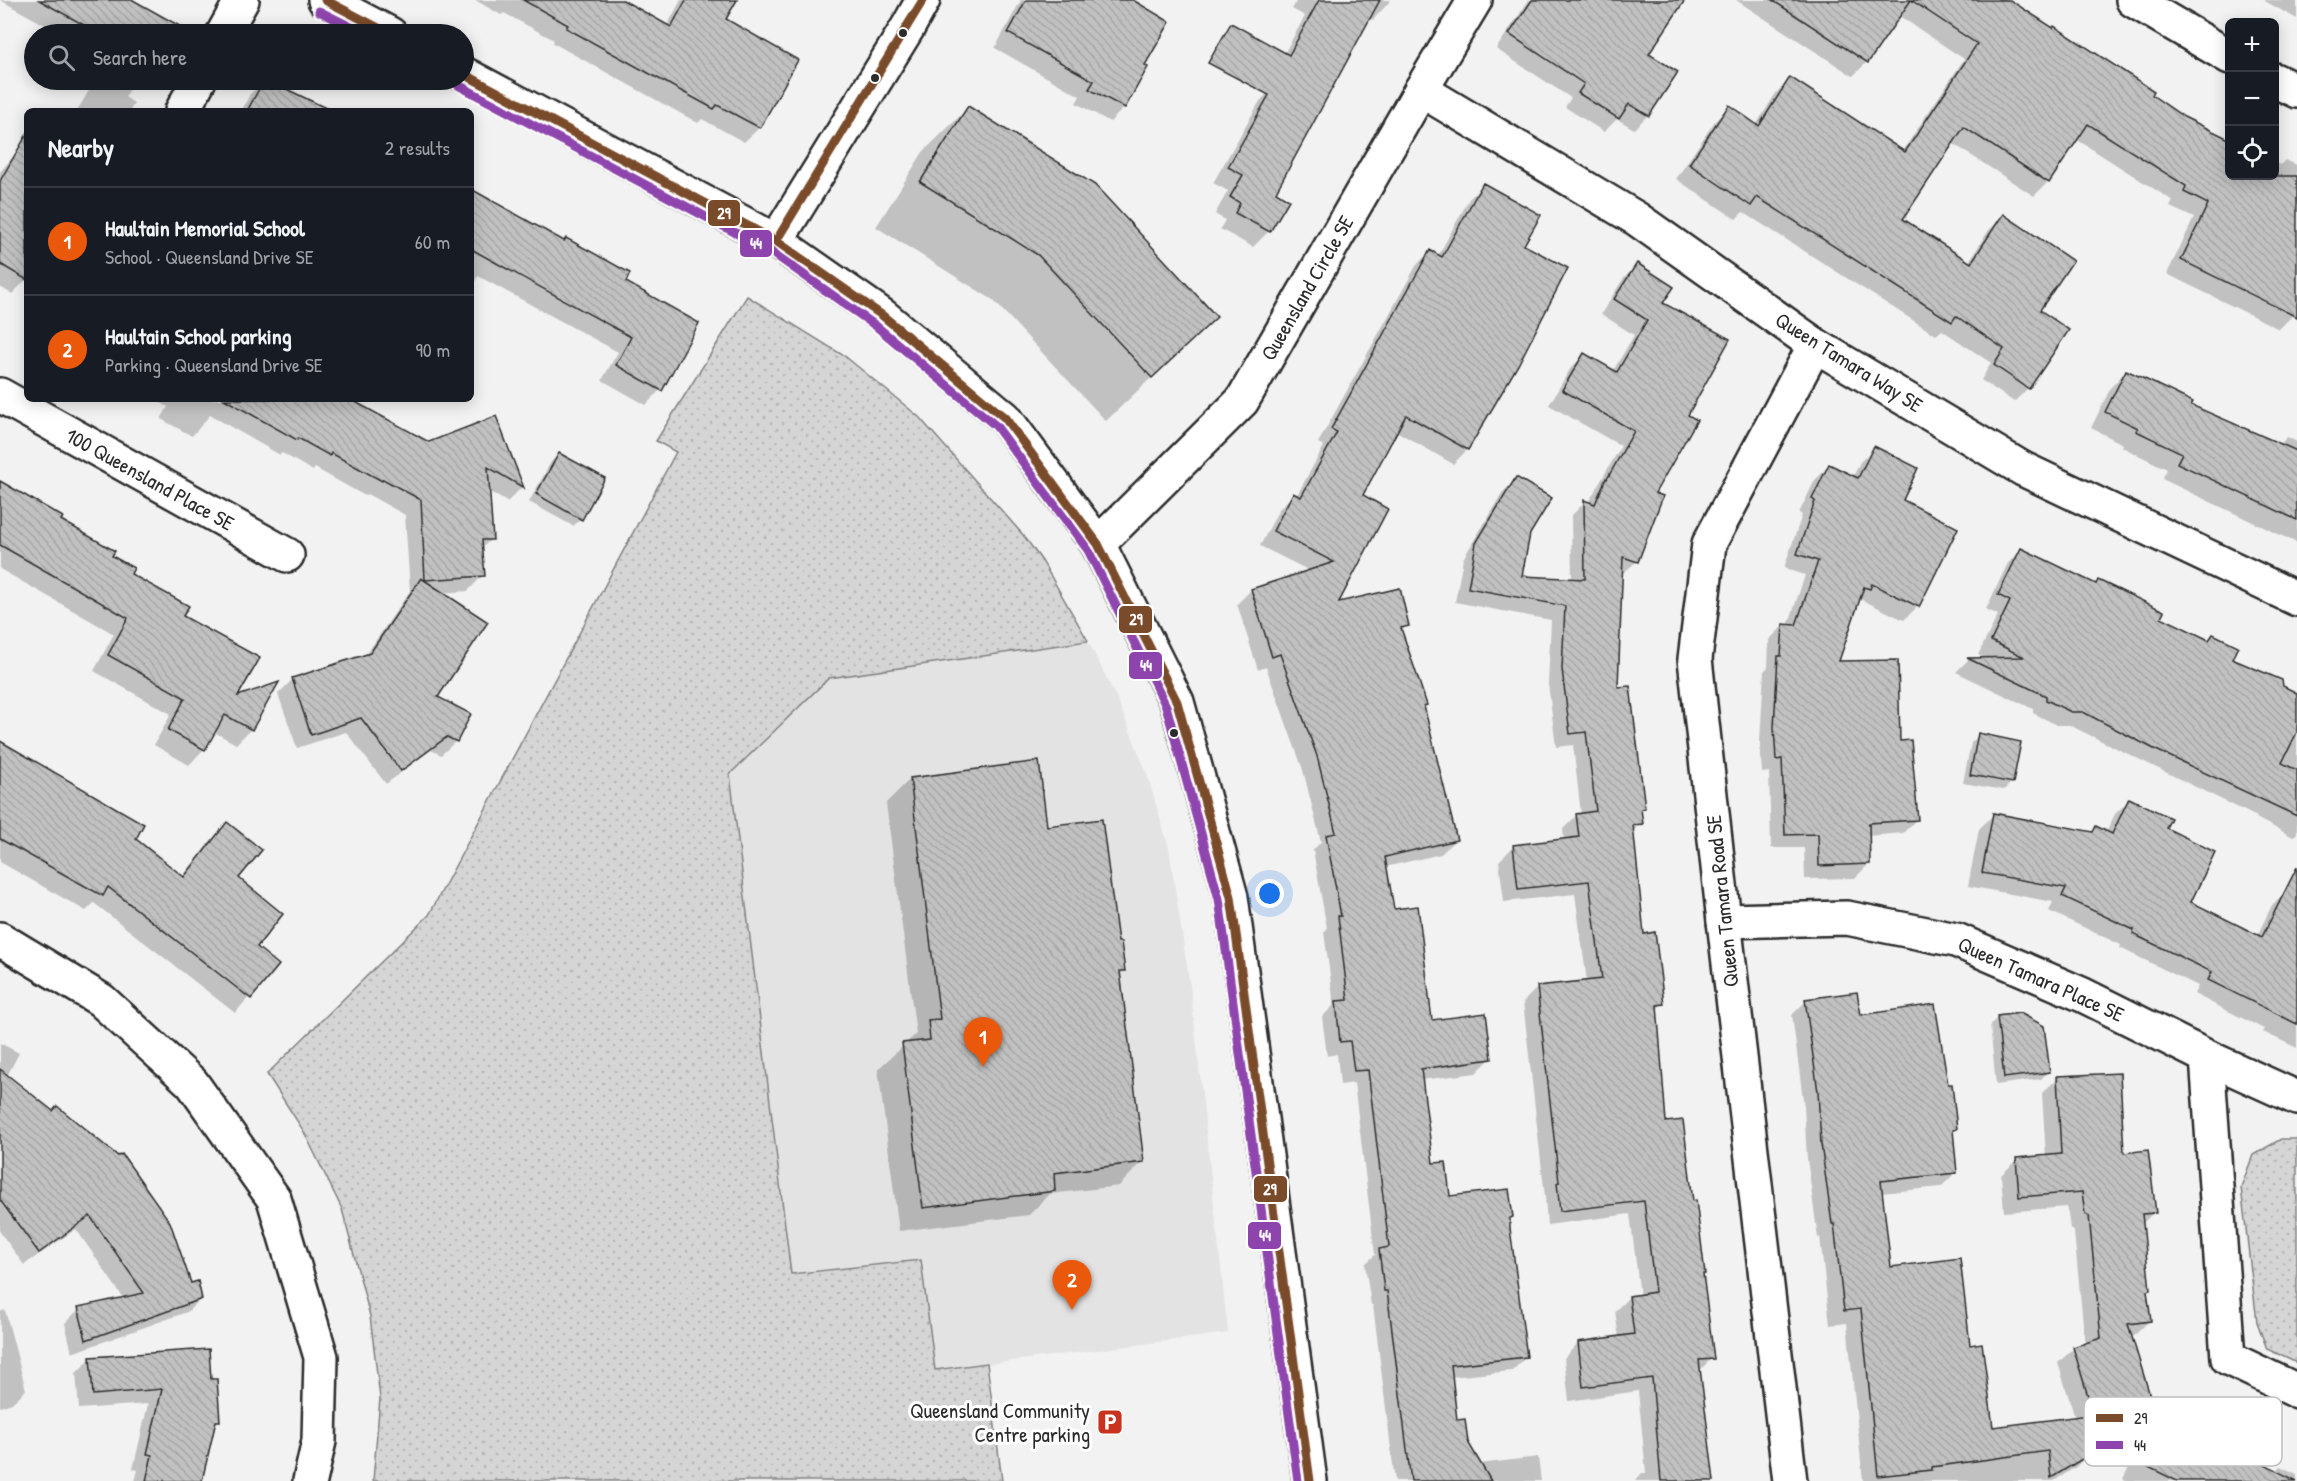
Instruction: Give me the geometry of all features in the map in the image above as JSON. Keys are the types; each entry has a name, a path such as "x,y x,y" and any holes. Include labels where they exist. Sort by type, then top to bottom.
{"street":[{"path":"229,24 242,0"},
{"path":"325,0 371,24"},
{"path":"776,241 923,0"},
{"name":"Queensland Circle SE","path":"1098,544 1242,401 1475,0"},
{"path":"2133,0 2225,55"},
{"path":"474,79 776,241 883,316 1005,418 1098,544 1177,702 1231,897 1310,1481"},
{"path":"2279,82 2297,91"},
{"path":"184,108 194,90"},
{"name":"Queen Tamara Way SE","path":"1421,90 1637,219 1815,345 2022,469 2297,599"},
{"name":"Queen Tamara Road SE","path":"1790,1481 1695,659 1709,544 1815,345"},
{"name":"100 Queensland Place SE","path":"29,402 287,555"},
{"name":"Queen Tamara Place SE","path":"1724,921 1847,918 1956,940 2083,995 2207,1057 2297,1098"},
{"path":"0,939 101,1000 192,1083 274,1198 321,1357 319,1441 310,1481"},
{"path":"2207,1057 2228,1358 2297,1391"}],"shaded area":[{"path":"747,296 846,357 919,417 1024,536 1042,561 1088,641 829,678 730,774 791,1274 921,1260 935,1370 987,1363 1002,1481 373,1481 380,1398 370,1316 342,1209 303,1130 267,1074 429,915 676,452 656,441"},
{"path":"1088,641 1118,701 1147,774 1169,848 1191,993 1228,1333 935,1371 921,1260 791,1274 730,774 829,678"},
{"path":"2281,1139 2297,1139 2297,1363 2267,1349 2257,1322 2241,1187 2253,1155"}],"building":[{"path":"39,0 133,0 176,24 82,24"},
{"path":"523,0 623,0 671,27 686,0 737,0 726,19 798,60 760,128 717,105 714,109 566,28 568,25"},
{"path":"1026,0 1133,0 1170,22 1145,65 1148,67 1125,108 1089,89 1094,81 1008,33"},
{"path":"1319,0 1380,0 1276,192 1289,200 1270,232 1235,213 1240,203 1230,197 1243,175 1228,167 1269,95 1208,63 1231,23 1289,55"},
{"path":"1532,0 1685,0 1649,54 1678,72 1649,116 1629,104 1619,119 1578,93 1584,84 1509,34"},
{"path":"1772,0 1911,0 1868,63"},
{"path":"1911,0 2010,0 2154,91 2152,95 2184,117 2225,137 2225,180 2279,180 2279,176 2297,176 2297,317 2181,260 2208,204 2184,192 2186,186 2088,124 2049,183 1964,127 1903,219 1971,263 2003,214 2073,261 2040,310 2069,330 2029,389 1994,365 2004,349 1956,316 1952,322 1757,197 1751,206 1689,164 1729,105 1759,126 1790,77 1905,152 1977,44"},
{"path":"259,90 289,90 326,108 249,108"},
{"path":"968,106 1095,185 1217,317 1152,378 1038,255 920,182"},
{"path":"24,139 24,278 0,264 0,181"},
{"path":"1483,183 1541,215 1524,245 1568,268 1518,365 1468,450 1406,415 1363,495 1388,509 1339,602 1400,588 1409,626 1401,628 1427,705 1424,706 1457,840 1385,857 1394,909 1418,906 1432,1020 1486,1013 1492,1059 1421,1069 1433,1163 1446,1162 1450,1196 1509,1189 1513,1217 1510,1218 1510,1228 1527,1357 1451,1365 1457,1420 1465,1419 1468,1442 1491,1481 1411,1481 1387,1291 1384,1291 1379,1249 1389,1247 1368,1070 1354,1071 1350,1041 1340,1042 1336,1001 1348,1000 1338,916 1341,916 1326,835 1336,833 1317,756 1280,654 1272,657 1251,589 1334,562 1273,531 1293,493 1301,497 1337,432 1331,429 1430,250 1442,257"},
{"path":"474,191 564,241 566,238 630,273 626,282 699,323 662,391 616,365 631,337 474,251"},
{"path":"1637,263 1674,287 1663,303 1730,339 1688,415 1697,420 1655,493 1663,496 1638,562 1623,557 1618,687 1630,686 1645,808 1641,809 1643,824 1633,825 1644,934 1655,932 1664,1004 1657,1005 1666,1122 1683,1120 1705,1274 1703,1274 1714,1359 1699,1360 1714,1481 1661,1481 1652,1378 1583,1387 1578,1342 1634,1334 1629,1296 1655,1292 1644,1201 1560,1211 1557,1183 1559,1182 1537,986 1602,979 1589,881 1518,889 1513,845 1579,837 1576,814 1596,811 1586,732 1570,734 1562,669 1565,606 1468,588 1476,543 1516,477 1552,498 1530,534 1522,576 1585,579 1584,500 1595,504 1606,478 1634,431 1562,390 1584,353 1617,372 1647,320 1614,299"},
{"path":"2126,370 2193,402 2191,405 2297,451 2297,520 2177,463 2182,453 2136,431 2138,428 2105,412"},
{"path":"229,402 356,402 429,442 496,416 524,488 488,467 493,540 482,540 485,576 425,580 421,500 331,453 330,456 298,438 297,440"},
{"path":"1874,446 1918,468 1903,500 1958,528 1919,607 1872,584 1870,589 1864,587 1839,661 1898,660 1900,741 1911,740 1918,820 1869,823 1870,864 1819,866 1818,834 1785,835 1782,759 1776,760 1774,727 1778,656 1781,656 1783,624 1796,625 1818,561 1797,554 1815,501 1812,499 1829,464 1858,478"},
{"path":"559,453 605,478 582,520 536,494"},
{"path":"0,481 63,517 61,520 115,551 112,556 134,568 131,574 189,606 183,616 260,658 238,696 279,682 252,730 225,715 205,750 168,730 185,698 108,655 128,618 0,545"},
{"path":"2021,548 2096,584 2098,580 2164,611 2161,617 2209,640 2213,634 2238,646 2232,659 2282,680 2283,686 2297,693 2297,732 2282,763 2297,770 2297,816 2154,749 2083,712 2071,712 2046,700 2046,696 1967,658 2024,657 1991,641 2010,601 1998,595"},
{"path":"421,578 488,622 438,697 471,714 457,742 447,737 401,771 361,718 311,735 292,678 370,653"},
{"path":"1978,733 2021,742 2013,783 1970,775"},
{"path":"0,741 144,824 136,839 184,877 227,822 262,850 239,878 283,914 257,947 279,965 251,999 108,887 103,896 0,839"},
{"path":"1039,761 1047,826 1102,819 1118,942 1121,942 1125,971 1120,971 1144,1162 1054,1173 1055,1191 923,1208 902,1043 930,1040 928,1020 940,1019 910,778"},
{"path":"2129,798 2171,818 2166,828 2215,852 2191,902 2262,937 2297,867 2297,1024 2208,980 2212,972 2133,934 2134,930 2062,896 2066,888 1982,873 1993,813 2093,832 2096,826 2112,834"},
{"path":"1857,992 1861,1015 1935,1004 1948,1084 1952,1084 1957,1129 1953,1130 1957,1173 1881,1181 1891,1267 1960,1258 1970,1345 1982,1343 1993,1427 2084,1416 2084,1458 2051,1478 2048,1451 1932,1467 1932,1470 1878,1476 1861,1309 1844,1311 1834,1224 1832,1224 1821,1144 1818,1092 1805,999"},
{"path":"2020,1013 2044,1026 2050,1072 2004,1078 1997,1016"},
{"path":"0,1069 53,1111 57,1106 118,1156 122,1154 170,1222 191,1283 198,1281 202,1299 86,1340 78,1307 144,1293 90,1216 39,1253 0,1200"},
{"path":"2120,1073 2124,1153 2148,1150 2156,1213 2142,1214 2151,1321 2128,1324 2150,1397 2088,1397 2073,1347 2101,1338 2089,1216 2085,1214 2082,1192 2019,1197 2016,1158 2061,1154 2057,1076"},
{"path":"209,1349 211,1379 217,1379 220,1421 216,1421 202,1481 146,1481 152,1455 147,1454 162,1389 93,1395 90,1357"},
{"path":"2146,1466 2267,1466 2297,1481 2177,1481"}],"transit line":[{"name":"29","path":"325,0 371,24"},
{"name":"29","path":"776,241 923,0"},
{"name":"44","path":"319,11 345,24"},
{"name":"29","path":"474,79 776,241 883,316 1005,418 1098,544 1177,702 1231,897 1310,1481"},
{"name":"44","path":"467,90 770,251 876,326 996,426 1088,550 1166,706 1219,899 1298,1481"}],"place":[{"name":"Haultain Memorial School","path":"983,1067"},
{"name":"Haultain School parking","path":"1072,1310"},
{"name":"Queensland Community Centre parking","path":"1110,1422"}]}
